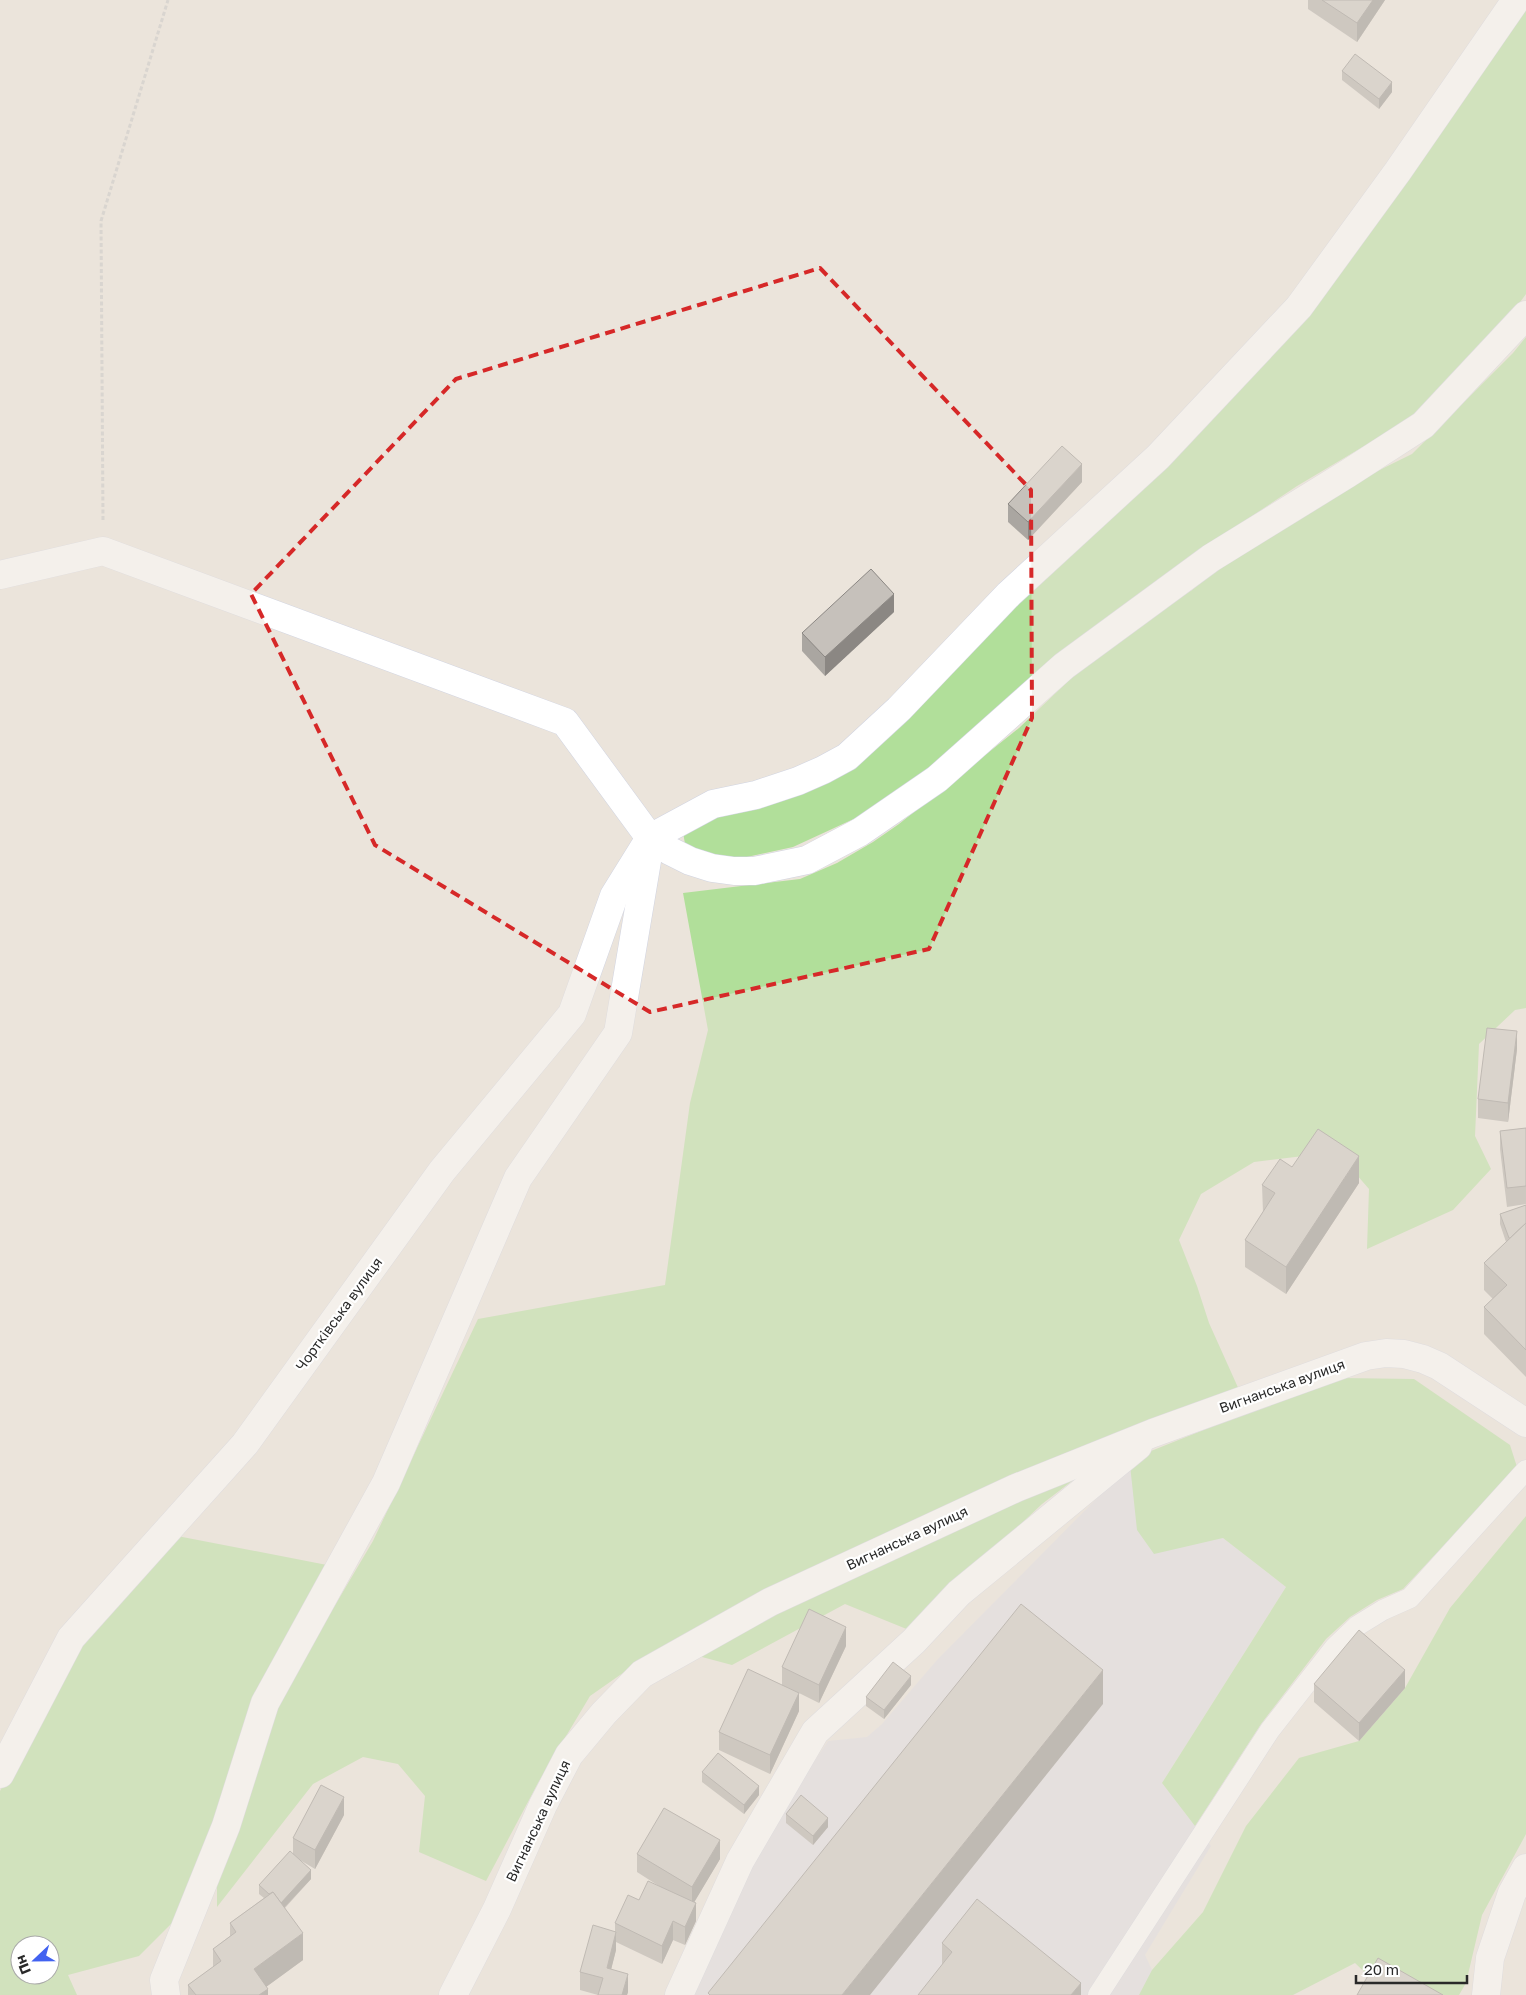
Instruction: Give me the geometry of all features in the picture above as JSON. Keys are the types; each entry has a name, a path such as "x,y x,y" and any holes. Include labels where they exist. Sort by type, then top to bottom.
{"street":[{"path":"650,838 713,804 756,795 798,781 823,770 847,757 899,709 1009,594 1158,457 1299,307 1398,171 1516,0"},
{"path":"0,575 103,550 565,722 650,838 690,861 712,868 754,871 807,860 860,832 937,779 1064,666 1211,558 1347,474 1423,424 1526,315"},
{"path":"166,1995 164,1980 226,1826 266,1703 386,1483 518,1178 618,1032 650,838"},
{"name":"Чортківська вулиця","path":"0,1774 15,1742 71,1638 245,1444 442,1171 572,1014 614,896 650,838"},
{"name":"Вигнанська вулиця","path":"453,1995 497,1909 543,1805 569,1755 604,1713 642,1674 788,1594 1016,1488 1153,1433 1366,1356 1386,1353 1404,1354 1440,1366 1526,1423"},
{"path":"679,1995 740,1861 815,1732 914,1641 959,1593 1153,1433"},
{"path":"1486,1995 1490,1958 1512,1892 1526,1868"}],"lane":[{"path":"1098,1995 1270,1730 1334,1647 1357,1626 1383,1610 1410,1598 1526,1470"}],"path":[{"path":"103,550 101,221 168,0"}],"highlighted area":[{"path":"820,268 1031,490 1032,718 929,949 650,1012 375,845 251,594 456,379"}],"shaded area":[{"path":"1130,1465 1286,1587 1162,1783 1211,1846 1145,1955 1164,1995 691,1995 698,1974 775,1821 828,1741 867,1737 882,1724 937,1660"}],"green space":[{"path":"1526,8 1526,294 1480,357 1446,389 1398,426 1297,486 1191,557 945,757 871,811 793,847 733,860 711,859 685,844 683,832 685,826 796,786 1178,450 1273,355 1311,311"},
{"path":"1526,337 1526,1008 1515,1010 1479,1044 1475,1136 1491,1169 1453,1210 1367,1249 1369,1189 1337,1152 1254,1162 1201,1194 1179,1240 1209,1323 1240,1392 1144,1426 1042,1504 909,1630 845,1604 732,1665 672,1649 630,1668 590,1696 538,1783 486,1881 419,1852 425,1796 398,1764 363,1757 313,1784 217,1907 217,1879 263,1735 289,1683 373,1541 478,1319 665,1285 690,1103 708,1030 683,893 800,879 837,863 873,842 899,824 1019,728 1106,645 1192,590 1246,542 1333,493 1412,454 1513,353"},
{"path":"1341,1378 1414,1379 1510,1445 1517,1467 1403,1589 1377,1600 1350,1617 1326,1639 1261,1724 1195,1826 1162,1783 1286,1587 1223,1538 1154,1554 1137,1530 1130,1465 1141,1455"},
{"path":"1526,1516 1526,1834 1482,1915 1466,1983 1459,1995 1395,1995 1378,1985 1355,1963 1293,1995 1139,1995 1152,1970 1203,1912 1246,1826 1299,1758 1359,1741 1405,1688 1450,1608"},
{"path":"172,1535 327,1565 180,1915 139,1956 68,1975 77,1995 0,1995 0,1791 78,1640"}],"building":[{"path":"1322,0 1373,0 1357,23"},
{"path":"1355,54 1392,82 1379,99 1342,71"},
{"path":"1062,446 1082,464 1028,522 1008,504"},
{"path":"871,569 894,594 825,657 802,633"},
{"path":"1487,1028 1517,1031 1508,1103 1478,1099"},
{"path":"1526,1128 1526,1186 1507,1188 1500,1131"},
{"path":"1318,1129 1359,1156 1286,1267 1245,1240 1275,1193 1262,1185 1280,1159 1292,1167"},
{"path":"1526,1205 1526,1223 1509,1238 1500,1214"},
{"path":"1526,1223 1526,1350 1484,1307 1507,1285 1484,1263"},
{"path":"1021,1604 1103,1670 842,1995 710,1995 708,1993"},
{"path":"809,1609 846,1627 819,1685 782,1667"},
{"path":"1359,1630 1405,1670 1359,1723 1314,1684"},
{"path":"893,1662 911,1676 884,1710 866,1697"},
{"path":"748,1669 799,1693 770,1755 719,1732"},
{"path":"718,1753 759,1786 744,1805 702,1772"},
{"path":"321,1785 344,1797 315,1850 293,1838"},
{"path":"801,1795 828,1818 813,1836 786,1814"},
{"path":"664,1808 720,1840 692,1887 637,1854"},
{"path":"290,1851 311,1870 281,1903 273,1892 269,1894 259,1885"},
{"path":"648,1881 696,1903 685,1927 673,1921 662,1946 615,1923 628,1895 639,1900"},
{"path":"273,1892 303,1933 254,1969 268,1989 259,1995 196,1995 188,1985 221,1961 213,1949 236,1932 230,1923"},
{"path":"977,1899 1081,1983 1071,1995 918,1995 952,1952 942,1943"},
{"path":"593,1925 616,1932 607,1968 628,1974 622,1995 598,1995 603,1978 580,1972"},
{"path":"1378,1958 1443,1995 1357,1995"}]}
